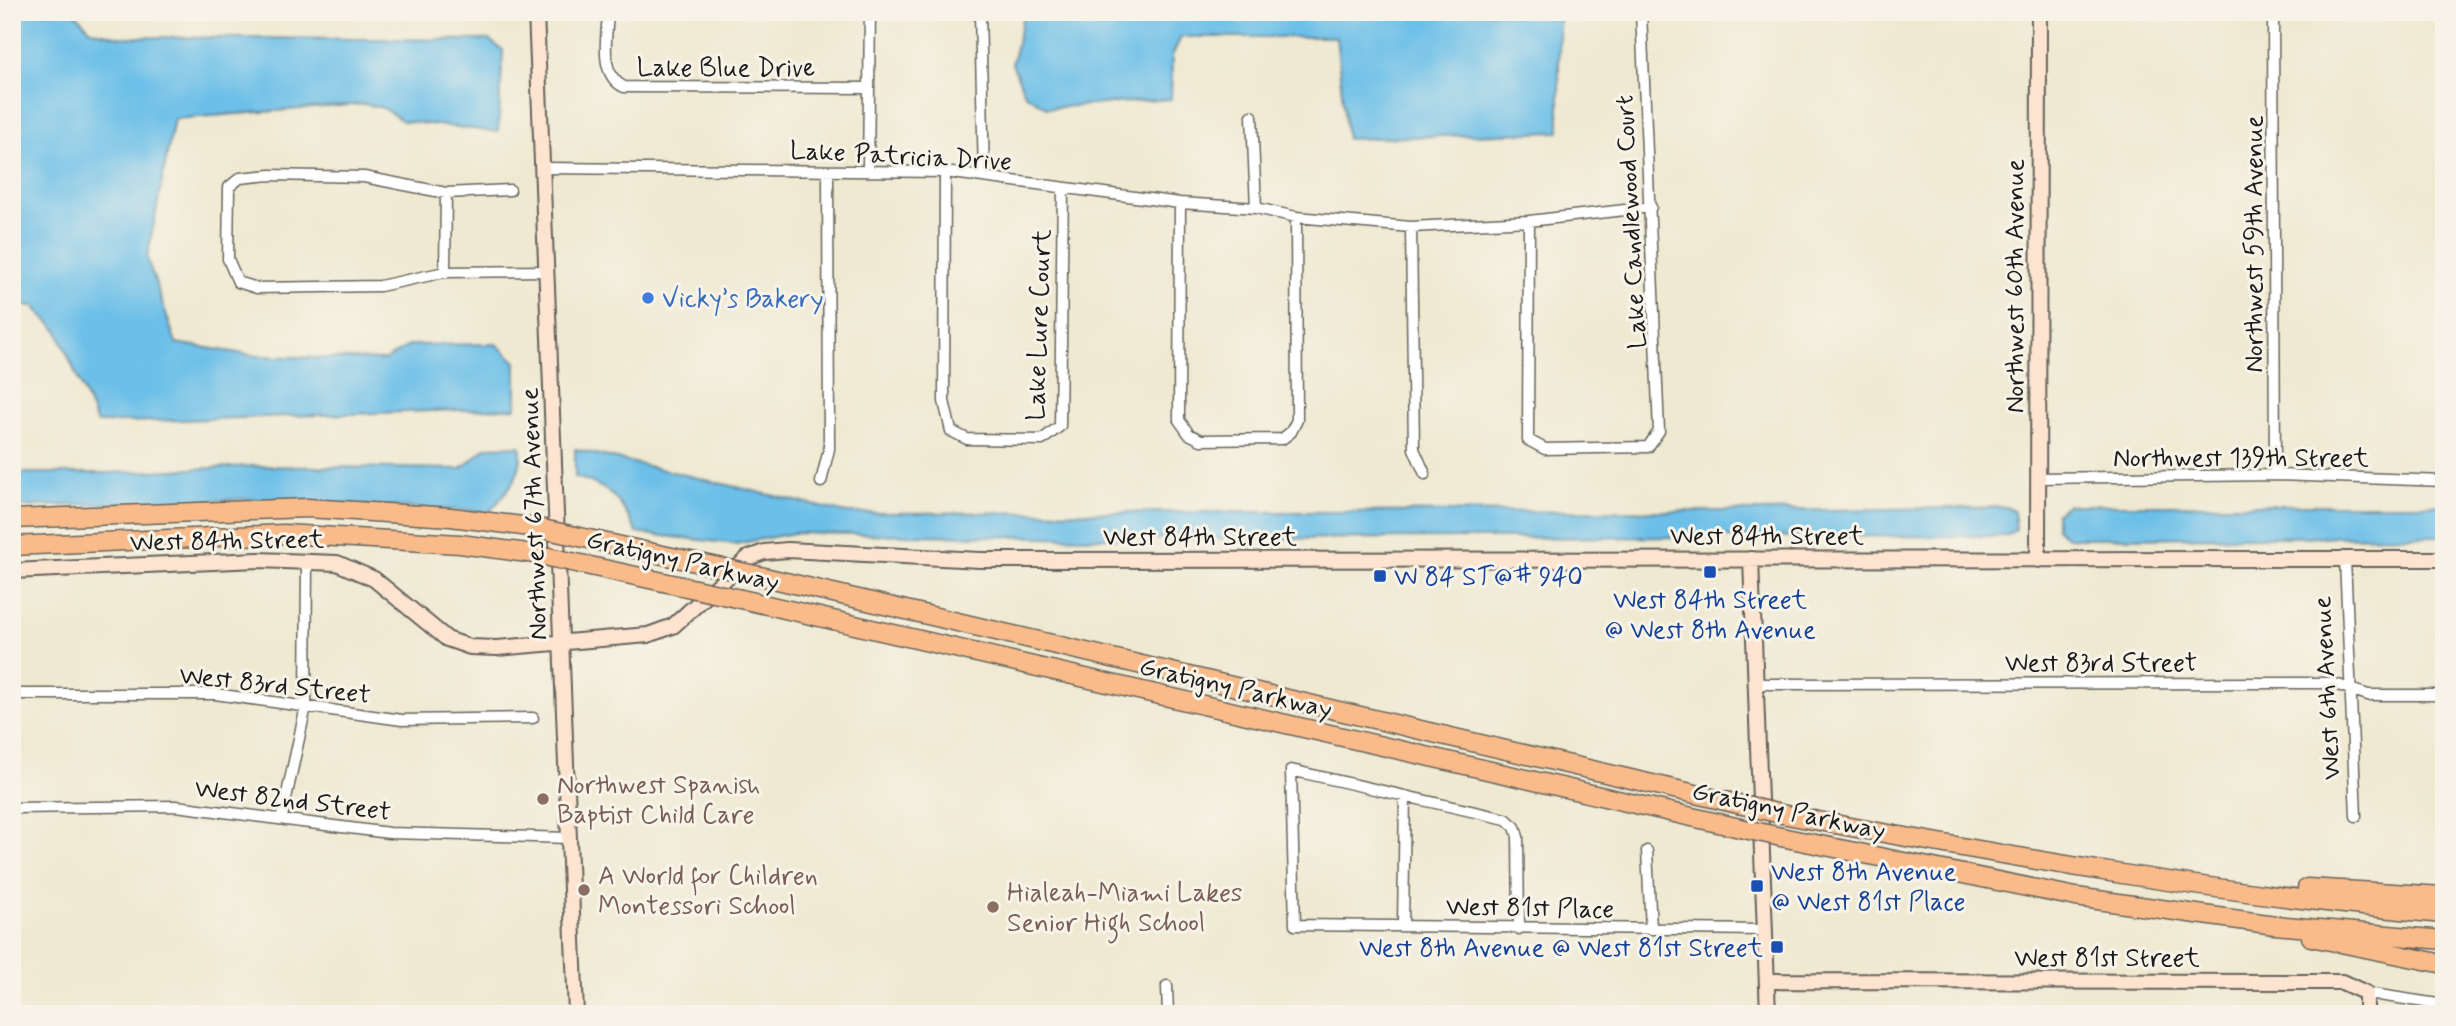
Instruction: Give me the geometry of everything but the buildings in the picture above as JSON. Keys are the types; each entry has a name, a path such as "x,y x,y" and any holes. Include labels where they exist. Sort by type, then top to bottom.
{"highway":[{"name":"Gratigny Parkway","path":"12,519 307,508 451,517 538,528 760,576 1781,814 2186,883 2444,914"},
{"name":"Gratigny Parkway","path":"12,545 284,534 447,543 535,554 1740,828 2076,897 2275,925 2444,940"},
{"path":"2186,883 2249,882 2444,896"},
{"path":"2275,925 2330,943 2444,964"}],"street":[{"name":"Northwest 67th Avenue","path":"536,12 576,1014"},
{"name":"Lake Blue Drive","path":"608,12 607,70 613,82 624,87 869,88"},
{"path":"868,169 870,12"},
{"path":"980,12 984,175"},
{"name":"Lake Candlewood Court","path":"1529,221 1528,440 1545,449 1648,447 1659,430 1641,12"},
{"name":"Northwest 60th Avenue","path":"2038,560 2039,12"},
{"name":"Northwest 59th Avenue","path":"2273,12 2275,475"},
{"path":"1252,116 1256,208"},
{"name":"Lake Patricia Drive","path":"543,168 828,171 868,169 945,172 984,175 1180,203 1256,208 1296,217 1411,227 1529,221 1651,207"},
{"path":"821,482 829,449 828,171"},
{"name":"Lake Lure Court","path":"945,172 944,401 951,431 967,439 1042,440 1060,426 1062,188"},
{"path":"510,190 446,193 364,177 270,175 240,178 229,187 228,259 238,282 257,288 380,286 445,272 547,271"},
{"path":"445,272 446,193"},
{"path":"1180,203 1179,420 1189,435 1202,440 1282,439 1291,432 1297,420 1296,217"},
{"path":"1411,227 1414,449 1424,474"},
{"name":"Northwest 139th Street","path":"2038,478 2275,475 2444,481"},
{"name":"West 84th Street","path":"12,571 258,560 337,563 374,579 447,639 470,647 563,644 648,635 673,626 748,558 788,550 980,560 2444,559"},
{"path":"1751,559 1768,1014"},
{"name":"West 6th Avenue","path":"2345,559 2356,816"},
{"path":"282,817 306,706 307,561"},
{"name":"West 83rd Street","path":"1755,684 2332,683 2351,687 2368,695 2444,695"},
{"name":"West 83rd Street","path":"12,694 215,694 402,720 533,718"},
{"name":"West 81st Place","path":"1405,796 1291,770 1295,925 1765,930"},
{"path":"1403,926 1405,796 1506,819 1515,827 1518,837 1519,929"},
{"name":"West 82nd Street","path":"12,808 176,806 282,817 389,834 569,838"},
{"path":"1647,851 1651,929"},
{"name":"West 81st Street","path":"1767,981 2342,982 2366,993 2444,1005"},
{"path":"1167,986 1168,1014"},
{"path":"2366,993 2366,1014"}],"water":[{"path":"12,12 74,12 91,30 120,37 489,40 503,50 498,132 403,121 383,108 364,104 174,119 147,258 176,343 258,356 385,360 410,345 496,344 516,362 516,408 97,423 57,330 33,306 12,305"},
{"path":"1024,12 1559,12 1559,132 1347,139 1336,37 1181,37 1172,56 1171,99 1047,108 1025,94 1012,64"},
{"path":"520,446 517,474 508,490 489,512 248,499 12,507 12,473 108,473 253,466 461,469 487,447"},
{"path":"575,449 847,513 1761,511 2009,507 2014,512 2016,529 2006,536 1158,539 794,533 736,544 637,533 614,496 598,485 575,477"},
{"path":"2067,505 2444,505 2444,536 2068,538 2056,528 2056,514"}],"place":[{"name":"Vicky’s Bakery","path":"648,298"},
{"name":"West 84th Street @ West 8th Avenue","path":"1710,572"},
{"name":"W 84 ST@# 940","path":"1380,576"},
{"name":"Northwest Spanish Baptist Child Care","path":"543,799"},
{"name":"West 8th Avenue @ West 81st Place","path":"1757,886"},
{"name":"A World for Children Montessori School","path":"584,890"},
{"name":"Hialeah-Miami Lakes Senior High School","path":"993,907"},
{"name":"West 8th Avenue @ West 81st Street","path":"1777,947"}]}
